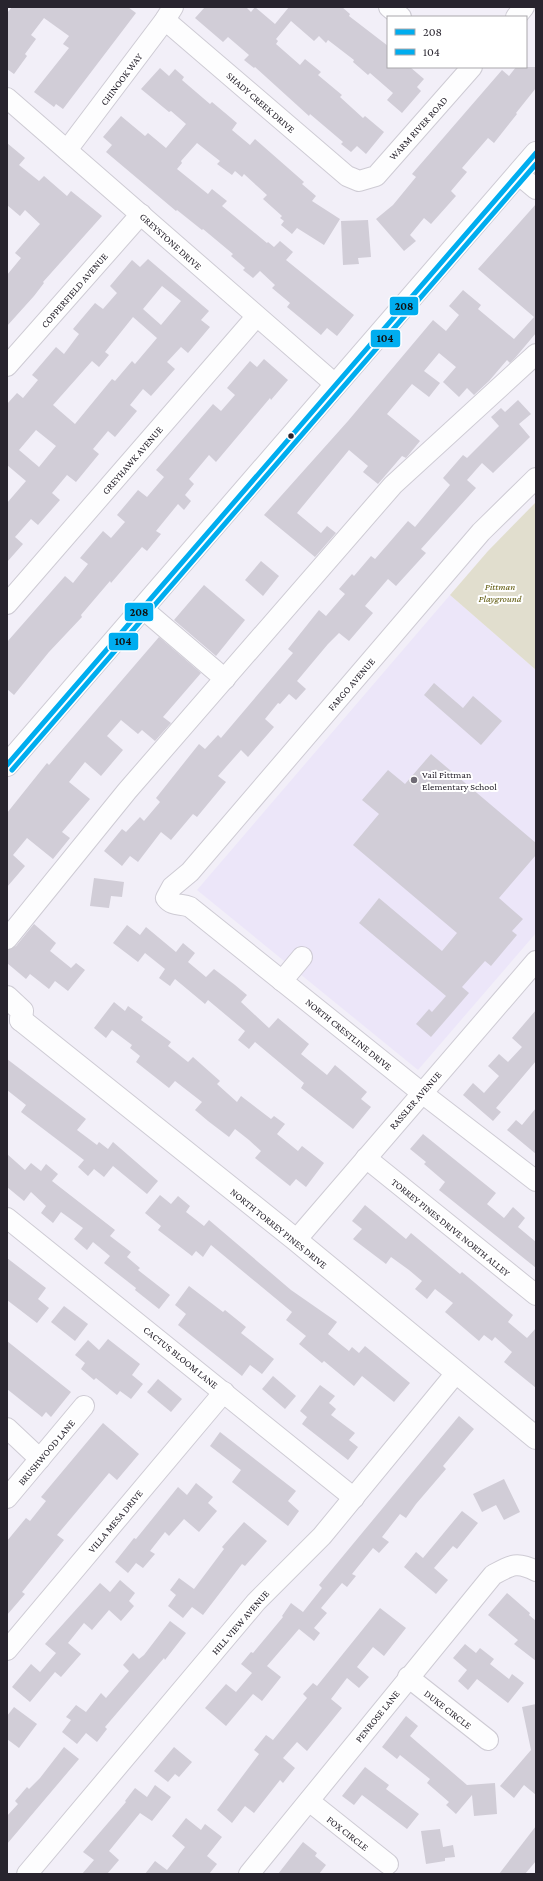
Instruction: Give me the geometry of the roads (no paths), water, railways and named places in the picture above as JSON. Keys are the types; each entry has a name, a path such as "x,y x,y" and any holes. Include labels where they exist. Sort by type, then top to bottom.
{"main road":[{"path":"7,765 536,153"},
{"name":"NORTH TORREY PINES DRIVE","path":"7,997 22,1011 14,1019 296,1240 536,1438"}],"street":[{"path":"389,7 400,16"},
{"path":"517,16 524,7"},
{"name":"CHINOOK WAY","path":"67,150 169,14"},
{"name":"SHADY CREEK DRIVE","path":"169,14 347,176 359,181"},
{"name":"WARM RIVER ROAD","path":"359,181 376,176 466,69"},
{"name":"GREYSTONE DRIVE","path":"7,98 141,214 256,317 335,384"},
{"path":"518,174 536,188"},
{"name":"COPPERFIELD AVENUE","path":"7,366 141,214"},
{"name":"GREYHAWK AVENUE","path":"7,604 256,317"},
{"path":"7,939 127,791 393,485 536,354"},
{"name":"FARGO AVENUE","path":"168,892 176,882 190,872 481,532 536,478"},
{"path":"142,608 225,679"},
{"name":"NORTH CRESTLINE DRIVE","path":"168,892 166,898 170,903 190,906 422,1093 536,1181"},
{"path":"282,981 302,957"},
{"name":"RASSLER AVENUE","path":"296,1240 536,961"},
{"name":"TORREY PINES DRIVE NORTH ALLEY","path":"366,1158 536,1295"},
{"name":"CACTUS BLOOM LANE","path":"7,1218 354,1498"},
{"name":"HILL VIEW AVENUE","path":"27,1874 256,1602 322,1536 456,1373"},
{"name":"VILLA MESA DRIVE","path":"7,1650 224,1392"},
{"name":"BRUSHWOOD LANE","path":"7,1498 84,1406"},
{"path":"7,1428 40,1459"},
{"name":"PENROSE LANE","path":"249,1874 408,1677 493,1575 512,1565 524,1565 536,1571"},
{"name":"DUKE CIRCLE","path":"408,1677 488,1740"},
{"name":"FOX CIRCLE","path":"308,1801 388,1864"}],"place":[{"name":"Vail Pittman Elementary School","path":"414,780"}],"park label":[{"name":"Pittman Playground","path":"500,592"}]}
